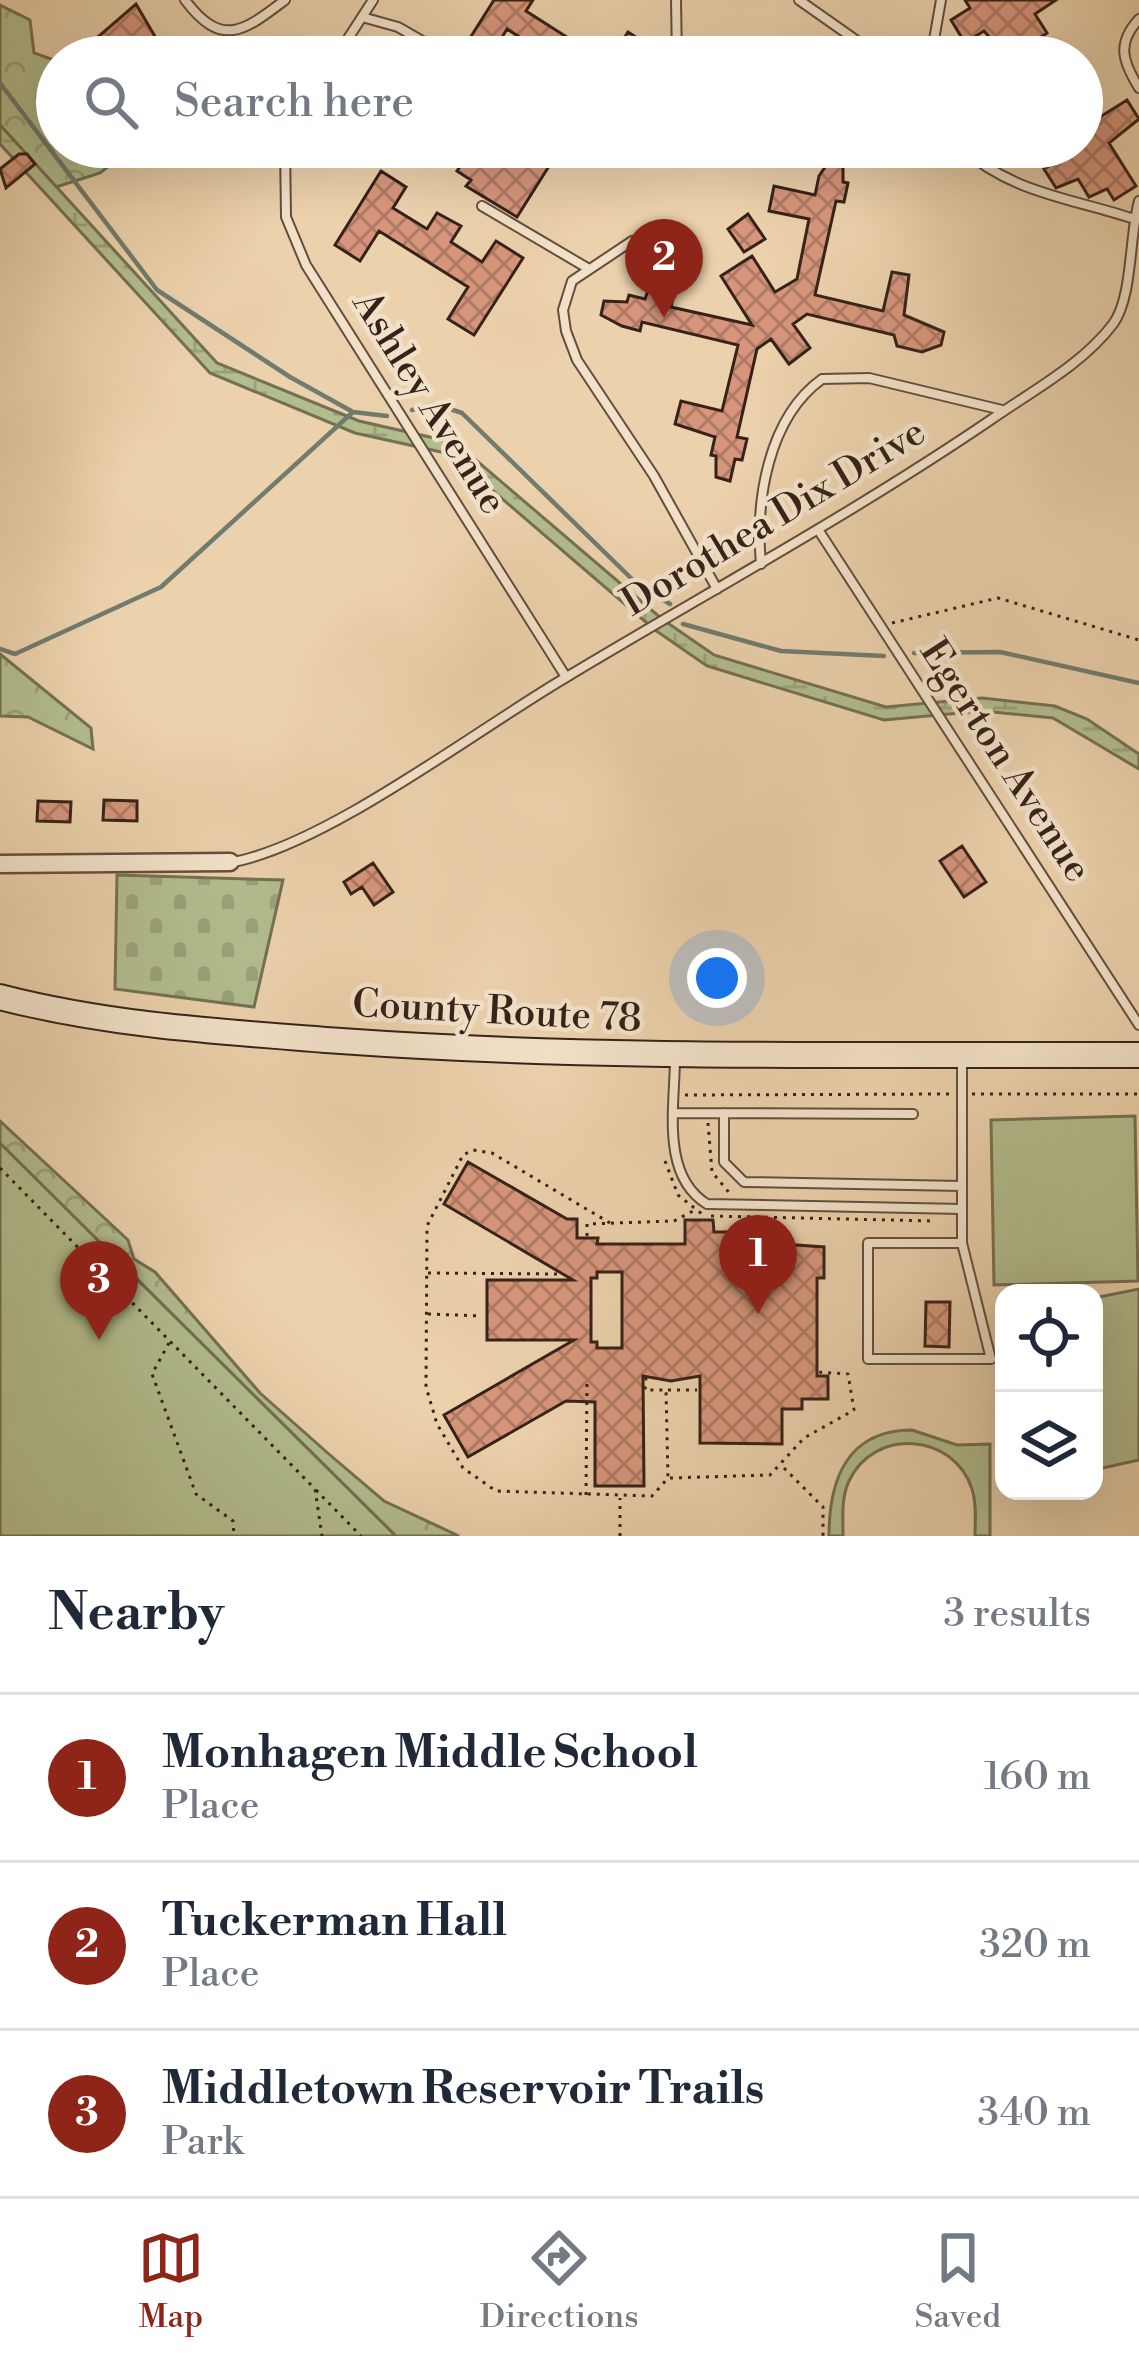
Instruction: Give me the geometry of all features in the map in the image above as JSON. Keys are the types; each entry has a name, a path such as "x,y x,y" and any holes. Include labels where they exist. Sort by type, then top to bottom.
{"street":[{"path":"0,864 230,862"},
{"name":"County Route 78","path":"0,997 70,1015 158,1028 484,1051 1139,1055"}],"lane":[{"path":"185,0 201,20 230,31 250,26 285,0"},
{"path":"350,36 373,0"},
{"path":"676,0 677,36"},
{"path":"799,0 850,36"},
{"path":"935,36 941,0"},
{"path":"362,17 414,36"},
{"path":"1139,19 1126,33 1122,50 1139,88"},
{"name":"Ashley Avenue","path":"285,168 284,202 300,254 566,677"},
{"path":"984,168 1025,190 1134,219"},
{"name":"Dorothea Dix Drive","path":"230,862 262,856 345,813 566,677 819,531 1058,374 1113,324 1123,306 1139,201"},
{"path":"482,206 589,268"},
{"path":"632,241 589,268 567,289 563,310 577,359 654,476 717,589"},
{"path":"761,564 761,511 774,447 791,406 822,379 869,378 1003,411"},
{"name":"Egerton Avenue","path":"819,531 1139,1025"},
{"path":"962,1054 962,1243 991,1360 868,1359 868,1243 962,1243"},
{"path":"675,1055 679,1174 701,1201 737,1209 962,1203"},
{"path":"675,1113 913,1114"},
{"path":"724,1113 724,1162 744,1182 962,1186"}],"path":[{"path":"884,626 929,610 998,598 1139,640"},
{"path":"683,1095 955,1094"},
{"path":"970,1094 1139,1094"},
{"path":"610,1223 492,1153 468,1151 430,1212 429,1403 463,1468 496,1491 652,1496 668,1478 666,1390"},
{"path":"0,1168 361,1536"},
{"path":"587,1223 674,1221 701,1201 716,1181"},
{"path":"585,1208 587,1236"},
{"path":"427,1273 561,1274"},
{"path":"426,1314 482,1316"},
{"path":"170,1341 152,1373 196,1494 233,1521 234,1536"},
{"path":"668,1478 751,1479 783,1466 804,1438 854,1410 848,1374 817,1372"},
{"path":"646,1377 646,1390 697,1390"},
{"path":"586,1496 587,1384"},
{"path":"783,1466 823,1507 823,1536"},
{"path":"315,1489 322,1536"},
{"path":"620,1496 620,1536"}],"green space":[{"path":"0,5 30,20 36,54 36,165 0,125"},
{"path":"0,125 217,363 359,421 456,443 662,619 714,655 886,707 982,698 1055,706 1087,719 1139,754 1139,769 1053,718 982,711 884,720 707,666 655,630 450,454 355,433 210,373 0,144"},
{"path":"39,168 107,168 100,173 56,187"},
{"path":"0,654 91,728 93,749 28,717 0,716"},
{"path":"117,875 283,880 254,1007 115,989"},
{"path":"1135,1116 1138,1281 994,1285 991,1120"},
{"path":"0,1121 128,1240 134,1259 155,1272 260,1393 384,1501 459,1536 396,1536 0,1143"},
{"path":"0,1143 396,1536 0,1536"},
{"path":"1139,1289 1139,1460 1103,1468 1103,1392 1103,1296"},
{"path":"912,1430 957,1445 990,1444 990,1536 975,1536 974,1495 963,1470 932,1448 913,1444 894,1445 861,1464 845,1494 843,1536 829,1536 833,1496 846,1462 872,1439"}],"building":[{"path":"494,0 533,0 526,11 565,36 518,36 507,29 503,36 471,36"},
{"path":"965,0 1056,0 1035,14 1047,33 1043,36 988,36 984,31 961,36 951,20 970,8"},
{"path":"136,4 155,36 99,36"},
{"path":"1127,100 1139,119 1109,143 1136,186 1114,200 1107,189 1089,197 1078,179 1056,188 1044,169 1103,168 1103,115"},
{"path":"19,154 27,154 35,164 6,188 0,169"},
{"path":"548,168 517,217 466,186 471,180 457,171"},
{"path":"824,168 843,168 843,182 848,183 844,202 836,201 815,295 883,311 892,272 909,275 904,315 944,332 941,345 922,352 897,346 894,335 807,314 793,324 810,348 789,364 771,339 757,349 737,437 747,439 742,460 735,459 730,481 716,477 716,456 711,455 715,437 675,424 681,401 722,411 738,345 642,322 640,331 622,326 601,315 604,301 627,302 629,295 645,299 658,262 680,267 671,307 752,325 721,276 752,256 775,292 797,279 809,219 769,211 774,186 815,195"},
{"path":"381,171 406,187 393,208 427,229 437,213 461,226 451,242 482,262 496,241 523,258 474,335 448,319 468,287 379,231 360,261 335,245"},
{"path":"748,214 765,239 744,252 728,229"},
{"path":"104,800 137,801 137,821 103,820"},
{"path":"38,801 71,802 70,822 37,821"},
{"path":"962,846 986,882 964,897 940,861"},
{"path":"373,863 393,892 374,905 362,887 351,894 344,882"},
{"path":"468,1162 567,1219 577,1219 577,1238 598,1238 597,1244 685,1244 685,1220 713,1220 714,1232 738,1232 739,1241 824,1247 824,1278 817,1278 817,1376 828,1376 828,1399 802,1399 802,1409 782,1409 782,1444 700,1443 700,1376 671,1381 643,1376 644,1486 595,1486 595,1402 566,1401 468,1457 444,1415 574,1340 487,1340 487,1280 573,1280 444,1204","holes":["597,1272 622,1272 622,1348 597,1348 597,1342 591,1342 591,1278 597,1278"]},
{"path":"926,1302 950,1302 949,1347 925,1346"}],"waterway":[{"path":"0,83 36,130"},
{"path":"64,168 157,290 353,412 387,416"},
{"path":"412,410 435,404 462,413 635,582 670,604"},
{"path":"0,649 15,654 161,587 353,412"},
{"path":"683,624 781,651 884,656"},
{"path":"914,653 1000,652 1139,683"}],"place":[{"name":"Tuckerman Hall","path":"664,318"},
{"name":"Monhagen Middle School","path":"758,1314"},
{"name":"Middletown Reservoir Trails","path":"99,1340"}]}
